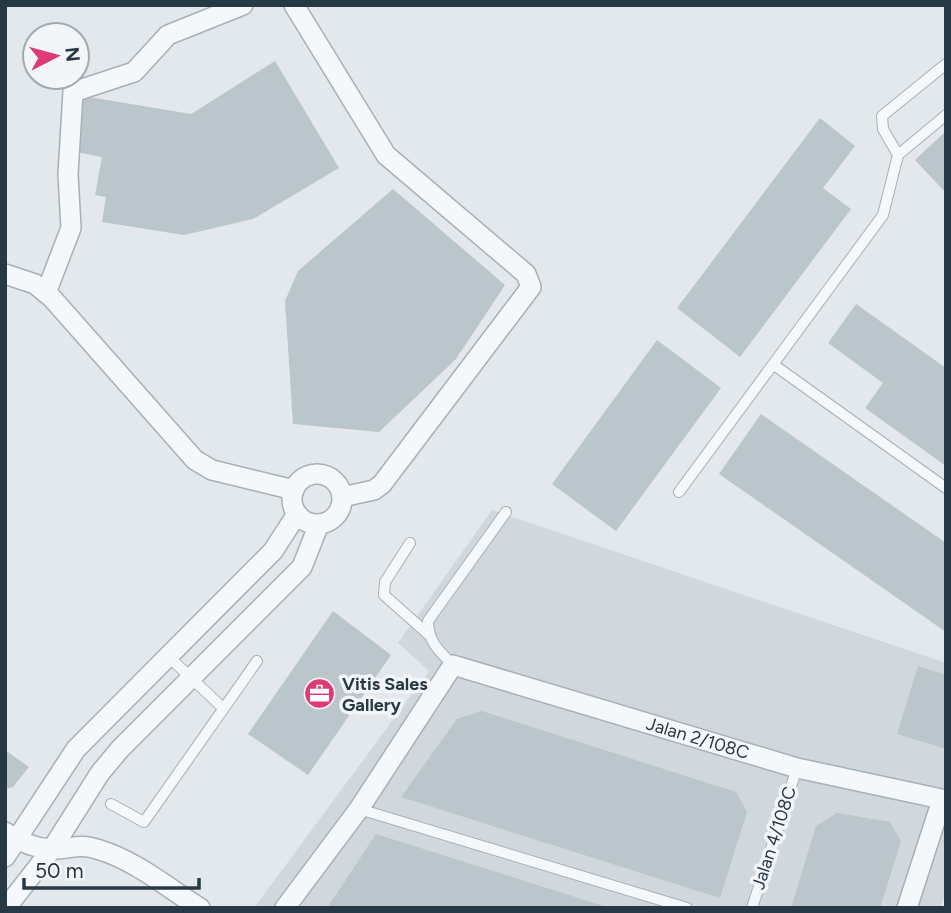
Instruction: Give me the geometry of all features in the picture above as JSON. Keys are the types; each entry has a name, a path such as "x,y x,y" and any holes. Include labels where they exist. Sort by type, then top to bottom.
{"street":[{"path":"46,293 71,229 68,174 73,92 134,72 168,35 243,5"},
{"path":"294,5 386,155 526,274 531,287 382,484 374,490 342,497"},
{"path":"5,274 35,284 46,293 195,460 212,470 294,490"},
{"path":"321,474 335,482 342,497 339,512 326,523 310,524 294,507 294,490 304,478 321,474"},
{"path":"200,908 124,860 100,850 78,844 52,849 9,843 76,749 272,551 298,514"},
{"path":"6,908 52,849 100,773 302,567 319,524"},
{"path":"285,908 359,808 453,665"},
{"name":"Jalan 2/108C","path":"453,665 797,768 944,800"},
{"path":"907,908 944,800"}],"lane":[{"path":"898,155 883,129 882,116 946,64"},
{"path":"679,492 883,215 898,155 946,115"},
{"path":"774,365 946,488"},
{"path":"453,665 433,645 428,634 428,621 506,512"},
{"path":"410,543 385,582 384,596 428,634"},
{"path":"169,656 223,708"},
{"path":"111,804 144,822 257,661"},
{"name":"Jalan 4/108C","path":"752,908 797,768"},
{"path":"359,808 687,908"}],"shaded area":[{"path":"492,510 946,663 946,892 940,908 254,908 429,671 398,643"}],"building":[{"path":"275,61 339,168 253,219 184,235 102,222 106,197 95,195 102,157 76,152 83,96 191,114"},
{"path":"820,118 855,146 823,188 851,209 740,357 677,308"},
{"path":"946,131 946,193 915,160"},
{"path":"393,189 505,285 456,359 379,432 293,424 285,301 298,271"},
{"path":"856,304 946,368 946,466 865,408 883,383 828,343"},
{"path":"657,340 721,388 616,531 552,484"},
{"path":"761,414 946,543 946,632 719,474"},
{"name":"Vitis Sales Gallery","path":"333,611 391,655 308,775 248,734"},
{"path":"918,666 946,675 946,749 897,734"},
{"path":"482,711 736,792 747,812 720,898 401,797 457,719"},
{"path":"5,750 29,767 13,787 5,789"},
{"path":"837,813 890,822 901,841 880,908 791,908 816,826"},
{"path":"376,834 607,907 607,908 327,908"}],"place":[{"name":"Vitis Sales Gallery","path":"319,694"}]}
